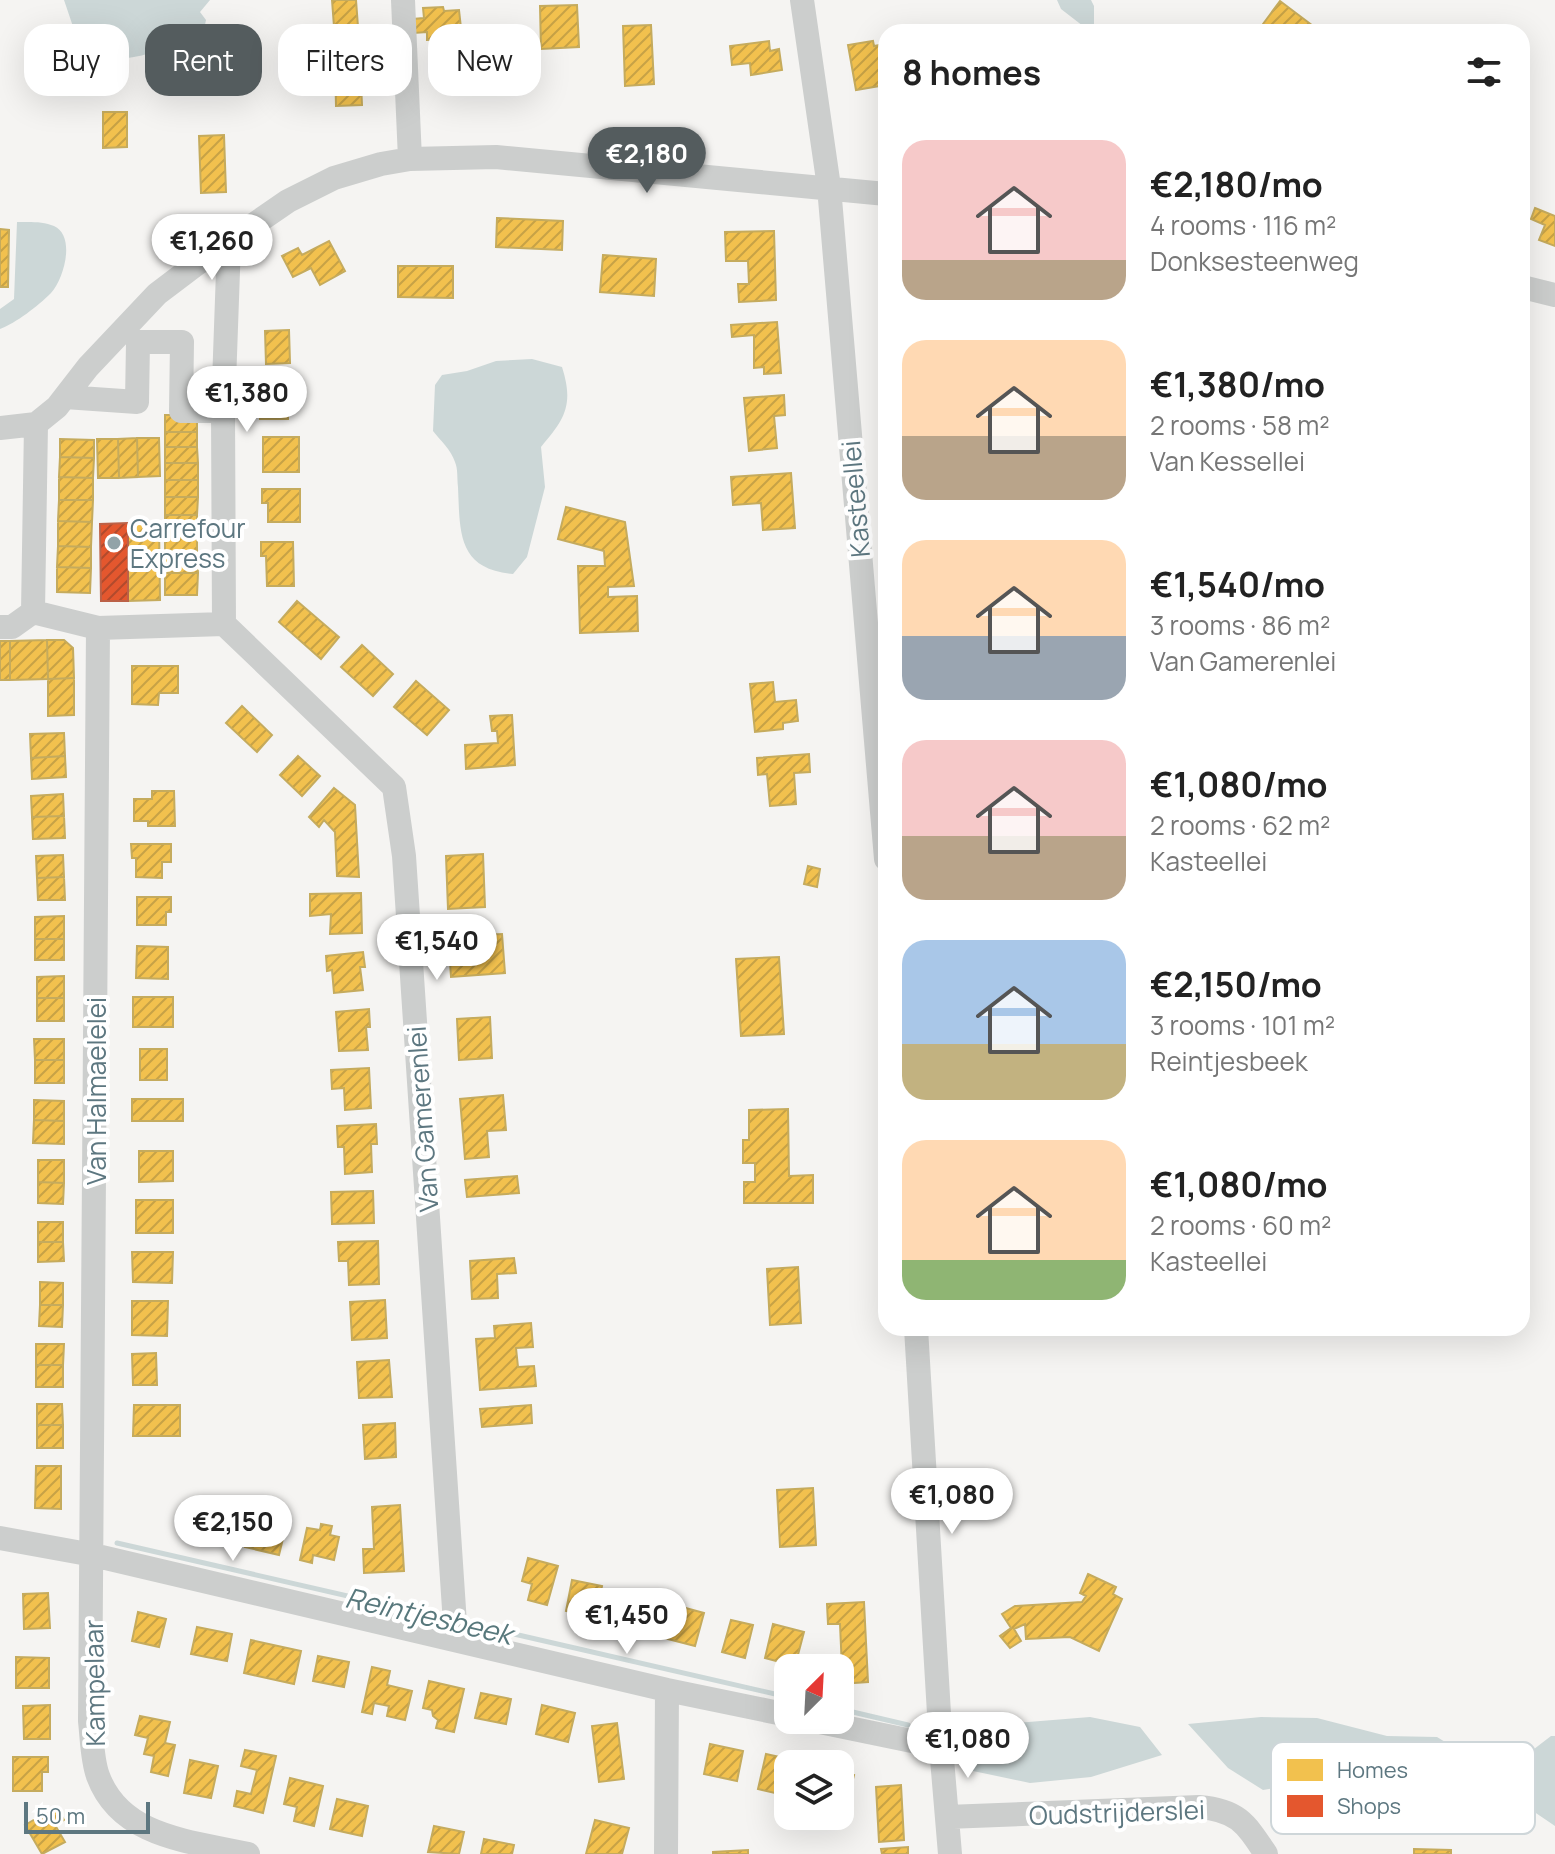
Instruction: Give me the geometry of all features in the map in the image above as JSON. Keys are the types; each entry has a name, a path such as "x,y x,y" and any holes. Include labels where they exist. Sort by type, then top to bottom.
{"street":[{"path":"403,0 410,159"},
{"name":"Kasteellei","path":"802,0 829,187 878,765"},
{"path":"0,428 36,424 65,397 88,367 157,294 288,201 334,178 410,159 496,157 878,193"},
{"path":"0,627 12,627 33,612 98,628 224,624 223,411 229,243"},
{"path":"1530,289 1555,295"},
{"path":"65,397 137,402 138,342 182,342 181,411 223,411"},
{"path":"33,612 36,424"},
{"name":"Van Gamerenlei","path":"224,624 394,787 404,856 456,1639"},
{"name":"Van Halmaelelei","path":"93,1555 98,628"},
{"path":"916,1336 950,1854"},
{"path":"0,1538 93,1555 667,1690 774,1712"},
{"name":"Kampelaar","path":"93,1555 90,1721 97,1774 107,1795 113,1805 133,1823 163,1834 248,1854"},
{"path":"666,1854 667,1690"},
{"path":"854,1729 941,1747"},
{"name":"Oudstrijderslei","path":"947,1817 1199,1807 1219,1809 1250,1828 1266,1854"}],"shaded area":[{"path":"64,0 210,0 200,12 205,24 145,24 145,54 135,57 129,58 129,24 72,24"},
{"path":"1057,0 1091,0 1094,24 1080,24 1061,9"},
{"path":"17,222 41,223 61,231 65,239 66,258 51,293 27,314 0,329 0,309 14,299"},
{"path":"532,359 562,367 567,402 556,428 541,447 545,487 527,557 513,574 481,565 465,546 456,465 433,431 435,385 442,375 467,371 496,361"},
{"path":"1090,1717 1140,1727 1162,1755 1091,1777 1030,1783 973,1771 975,1739 1005,1724"},
{"path":"1261,1717 1317,1718 1387,1736 1437,1737 1445,1742 1271,1742 1271,1789 1263,1790 1228,1768 1188,1724"},
{"path":"1555,1736 1555,1826 1535,1812 1535,1748"}],"building: Homes":[{"path":"332,0 356,0 358,24 334,24"},
{"path":"1280,1 1310,24 1263,24"},
{"path":"577,5 579,47 541,49 540,6"},
{"path":"423,8 459,10 461,24 428,24 427,40 427,32 414,33 413,19 424,18"},
{"path":"651,25 654,84 625,86 623,26"},
{"path":"769,41 770,51 779,49 782,70 751,75 750,63 732,65 730,46"},
{"path":"873,41 874,46 878,45 878,86 856,90 848,45"},
{"path":"336,96 362,96 362,105 336,106"},
{"path":"103,112 127,112 127,147 103,148"},
{"path":"224,135 226,192 201,193 199,136"},
{"path":"1535,208 1555,216 1555,246 1539,240 1545,225 1531,219"},
{"path":"497,218 563,221 562,250 496,247"},
{"path":"0,229 9,230 8,287 0,287"},
{"path":"774,231 776,300 739,302 738,284 749,284 748,261 726,261 725,232"},
{"path":"329,241 345,271 320,285 311,268 293,277 282,256 298,248 302,255"},
{"path":"603,255 656,259 654,296 600,292"},
{"path":"398,266 453,266 453,298 398,297"},
{"path":"777,322 781,373 764,374 764,367 754,368 754,335 732,337 731,325"},
{"path":"289,330 290,363 266,364 265,331"},
{"path":"260,382 288,382 288,419 260,419"},
{"path":"784,395 785,415 774,416 777,448 749,451 744,398"},
{"path":"165,415 197,415 197,432 165,432"},
{"path":"165,432 197,432 197,447 165,447"},
{"path":"263,437 299,437 299,472 263,472"},
{"path":"137,438 138,477 119,478 118,439"},
{"path":"137,438 159,438 160,476 138,477"},
{"path":"60,439 94,440 94,458 60,457"},
{"path":"97,439 118,439 119,478 98,478"},
{"path":"165,447 197,447 198,463 165,463"},
{"path":"60,457 94,458 93,478 59,477"},
{"path":"165,463 198,463 198,480 165,480"},
{"path":"791,473 795,528 763,530 761,503 733,505 731,477"},
{"path":"59,477 93,478 93,500 59,500"},
{"path":"165,480 198,480 198,497 165,497"},
{"path":"262,489 300,489 300,522 268,522 268,503 262,503"},
{"path":"165,497 198,497 197,515 165,515"},
{"path":"59,500 93,500 92,522 58,521"},
{"path":"566,507 625,522 634,586 608,587 608,597 637,596 638,631 580,633 578,566 605,566 604,551 558,539"},
{"path":"165,515 197,515 197,533 165,533"},
{"path":"58,521 92,522 91,547 58,546"},
{"path":"128,523 159,523 160,600 128,601"},
{"path":"165,533 197,533 197,551 165,551"},
{"path":"261,542 293,542 294,586 267,586 266,556 261,556"},
{"path":"58,546 91,547 91,568 57,567"},
{"path":"165,551 197,551 198,573 165,573"},
{"path":"57,567 91,568 90,593 57,592"},
{"path":"165,573 198,573 197,595 165,595"},
{"path":"297,601 339,637 321,659 279,622"},
{"path":"47,640 64,640 73,648 74,678 48,679"},
{"path":"47,640 48,679 10,680 10,641"},
{"path":"0,641 10,641 10,680 0,680"},
{"path":"362,645 393,674 373,696 341,667"},
{"path":"132,666 178,666 178,693 159,693 158,705 132,704"},
{"path":"74,678 74,715 48,716 48,679"},
{"path":"416,681 449,710 427,735 394,707"},
{"path":"773,682 775,702 796,700 798,721 783,723 783,729 755,732 750,684"},
{"path":"242,706 272,735 257,752 226,723"},
{"path":"512,715 515,765 466,769 465,745 498,743 497,731 492,731 490,716"},
{"path":"64,733 65,756 31,758 30,734"},
{"path":"809,754 810,772 794,773 796,804 770,806 767,774 758,775 757,758"},
{"path":"65,756 66,777 32,779 31,758"},
{"path":"298,756 320,776 302,796 280,775"},
{"path":"334,788 355,805 359,877 337,876 335,832 324,820 319,827 309,817"},
{"path":"152,791 174,791 175,826 148,826 148,821 134,821 134,799 152,799"},
{"path":"63,794 64,816 32,817 31,796"},
{"path":"64,816 65,838 33,839 32,817"},
{"path":"131,844 171,844 171,862 162,862 162,878 136,877 136,858 132,858"},
{"path":"483,854 485,907 448,909 446,856"},
{"path":"63,855 64,877 37,878 36,856"},
{"path":"808,866 820,869 817,887 804,884"},
{"path":"64,877 65,900 38,900 37,878"},
{"path":"361,893 362,933 330,934 331,914 310,916 310,894"},
{"path":"137,897 171,897 171,912 166,912 166,925 137,925"},
{"path":"64,916 64,939 35,939 35,917"},
{"path":"502,934 505,973 451,977 449,948 483,946 483,935"},
{"path":"35,939 64,939 64,960 35,960"},
{"path":"137,946 168,947 168,979 136,978"},
{"path":"363,952 365,967 360,967 363,990 334,993 332,970 327,971 326,956"},
{"path":"779,957 784,1034 741,1036 736,959"},
{"path":"64,976 64,998 37,998 37,977"},
{"path":"133,997 173,997 173,1027 133,1027"},
{"path":"37,998 64,998 64,1021 37,1021"},
{"path":"369,1009 370,1027 366,1027 368,1050 339,1051 336,1012"},
{"path":"490,1017 492,1058 459,1060 457,1019"},
{"path":"34,1039 64,1039 64,1060 35,1060"},
{"path":"140,1049 167,1049 167,1080 140,1080"},
{"path":"35,1060 64,1060 64,1083 35,1083"},
{"path":"369,1068 371,1108 345,1110 344,1088 332,1089 331,1070"},
{"path":"503,1095 506,1130 487,1131 489,1157 465,1159 460,1099"},
{"path":"132,1099 183,1099 183,1121 132,1121"},
{"path":"34,1100 64,1101 64,1121 34,1120"},
{"path":"788,1109 789,1176 813,1175 813,1203 744,1203 744,1182 755,1182 755,1163 743,1163 743,1140 749,1140 749,1110"},
{"path":"34,1120 64,1121 64,1144 33,1143"},
{"path":"376,1124 377,1144 371,1144 372,1172 345,1174 344,1147 338,1147 337,1126"},
{"path":"139,1151 173,1151 173,1181 139,1182"},
{"path":"38,1160 64,1160 64,1183 38,1182"},
{"path":"517,1176 519,1193 467,1197 465,1180"},
{"path":"38,1182 64,1183 63,1204 38,1203"},
{"path":"373,1191 374,1223 332,1224 331,1192"},
{"path":"136,1200 173,1200 173,1233 136,1233"},
{"path":"38,1222 63,1222 63,1242 38,1242"},
{"path":"378,1241 379,1284 349,1285 348,1261 339,1261 338,1242"},
{"path":"38,1242 63,1242 64,1261 38,1262"},
{"path":"132,1252 173,1252 172,1283 133,1282"},
{"path":"514,1258 516,1273 497,1274 498,1298 472,1299 470,1261"},
{"path":"798,1267 801,1323 770,1325 767,1269"},
{"path":"40,1282 63,1283 63,1305 40,1305"},
{"path":"385,1300 387,1338 352,1340 350,1302"},
{"path":"132,1301 168,1301 167,1336 132,1335"},
{"path":"40,1305 63,1305 62,1327 39,1326"},
{"path":"531,1323 533,1347 516,1348 518,1367 534,1366 536,1386 480,1390 476,1339 495,1338 494,1326"},
{"path":"36,1344 64,1344 63,1365 36,1365"},
{"path":"156,1353 157,1385 133,1385 132,1354"},
{"path":"389,1360 392,1397 359,1398 357,1362"},
{"path":"36,1365 63,1365 63,1387 36,1387"},
{"path":"37,1404 62,1404 63,1425 37,1425"},
{"path":"134,1405 180,1405 180,1436 133,1436"},
{"path":"531,1405 532,1423 482,1427 480,1409"},
{"path":"395,1423 396,1457 365,1459 363,1425"},
{"path":"37,1425 63,1425 63,1448 37,1448"},
{"path":"36,1466 61,1466 61,1509 35,1508"},
{"path":"813,1488 816,1545 780,1547 777,1490"},
{"path":"198,1500 236,1508 228,1543 190,1535"},
{"path":"400,1505 404,1571 364,1573 363,1549 374,1549 372,1507"},
{"path":"251,1518 286,1526 279,1555 245,1547"},
{"path":"321,1524 332,1526 330,1535 339,1537 334,1560 313,1555 312,1563 300,1560 307,1528 320,1530"},
{"path":"528,1558 558,1566 547,1605 528,1600 532,1584 522,1581"},
{"path":"1088,1574 1116,1587 1113,1594 1122,1599 1099,1651 1070,1637 1026,1639 1025,1624 1014,1629 1021,1641 1010,1648 1000,1636 1011,1628 1002,1614 1015,1606 1082,1602 1086,1596 1080,1593"},
{"path":"572,1580 602,1586 596,1616 566,1611"},
{"path":"624,1590 656,1598 647,1635 615,1627"},
{"path":"48,1593 50,1628 24,1629 23,1594"},
{"path":"864,1602 868,1682 854,1683 854,1654 841,1654 840,1624 828,1624 827,1604"},
{"path":"682,1607 704,1613 695,1646 664,1638 671,1614 679,1616"},
{"path":"138,1612 166,1619 159,1647 132,1641"},
{"path":"731,1620 753,1625 745,1658 722,1652"},
{"path":"773,1624 804,1632 798,1654 774,1654 774,1660 765,1658"},
{"path":"197,1627 232,1634 227,1661 191,1654"},
{"path":"251,1640 301,1651 294,1684 244,1673"},
{"path":"318,1656 349,1662 344,1687 313,1681"},
{"path":"16,1657 49,1658 49,1688 16,1688"},
{"path":"372,1667 390,1671 387,1685 412,1691 405,1720 387,1716 389,1706 374,1703 372,1714 362,1712"},
{"path":"429,1681 464,1689 454,1732 436,1728 438,1720 432,1710 423,1708"},
{"path":"481,1693 511,1699 506,1724 475,1718"},
{"path":"50,1705 50,1739 24,1739 23,1706"},
{"path":"542,1705 575,1713 568,1742 536,1734"},
{"path":"140,1716 170,1722 165,1743 175,1745 168,1776 151,1772 154,1756 144,1754 148,1738 135,1735"},
{"path":"617,1723 624,1779 599,1782 592,1726"},
{"path":"710,1744 743,1751 737,1781 704,1774"},
{"path":"245,1750 276,1756 263,1813 234,1806 237,1791 251,1794 257,1770 241,1766"},
{"path":"766,1754 774,1756 774,1793 758,1789"},
{"path":"13,1757 48,1757 48,1772 42,1772 42,1791 13,1791"},
{"path":"190,1760 218,1766 211,1798 184,1793"},
{"path":"290,1778 323,1786 314,1826 294,1821 297,1807 284,1804"},
{"path":"901,1785 904,1840 879,1842 876,1787"},
{"path":"337,1799 368,1806 362,1836 330,1829"},
{"path":"56,1807 64,1820 55,1825 65,1842 42,1854 25,1825"},
{"path":"595,1820 629,1828 622,1854 586,1854"},
{"path":"434,1826 464,1832 459,1854 428,1852"},
{"path":"484,1839 514,1845 512,1854 481,1854"},
{"path":"908,1847 908,1854 882,1854 881,1849"},
{"path":"1414,1849 1451,1850 1451,1854 1414,1854"},
{"path":"748,1850 748,1854 713,1854 713,1852"}],"building: Shops":[{"path":"128,523 128,601 101,601 100,524"}],"waterway":[{"name":"Reintjesbeek","path":"117,1543 448,1619"},
{"name":"Reintjesbeek","path":"462,1622 774,1694"},
{"name":"Reintjesbeek","path":"854,1712 908,1725"}],"place":[{"name":"Carrefour Express","path":"114,543"}]}
